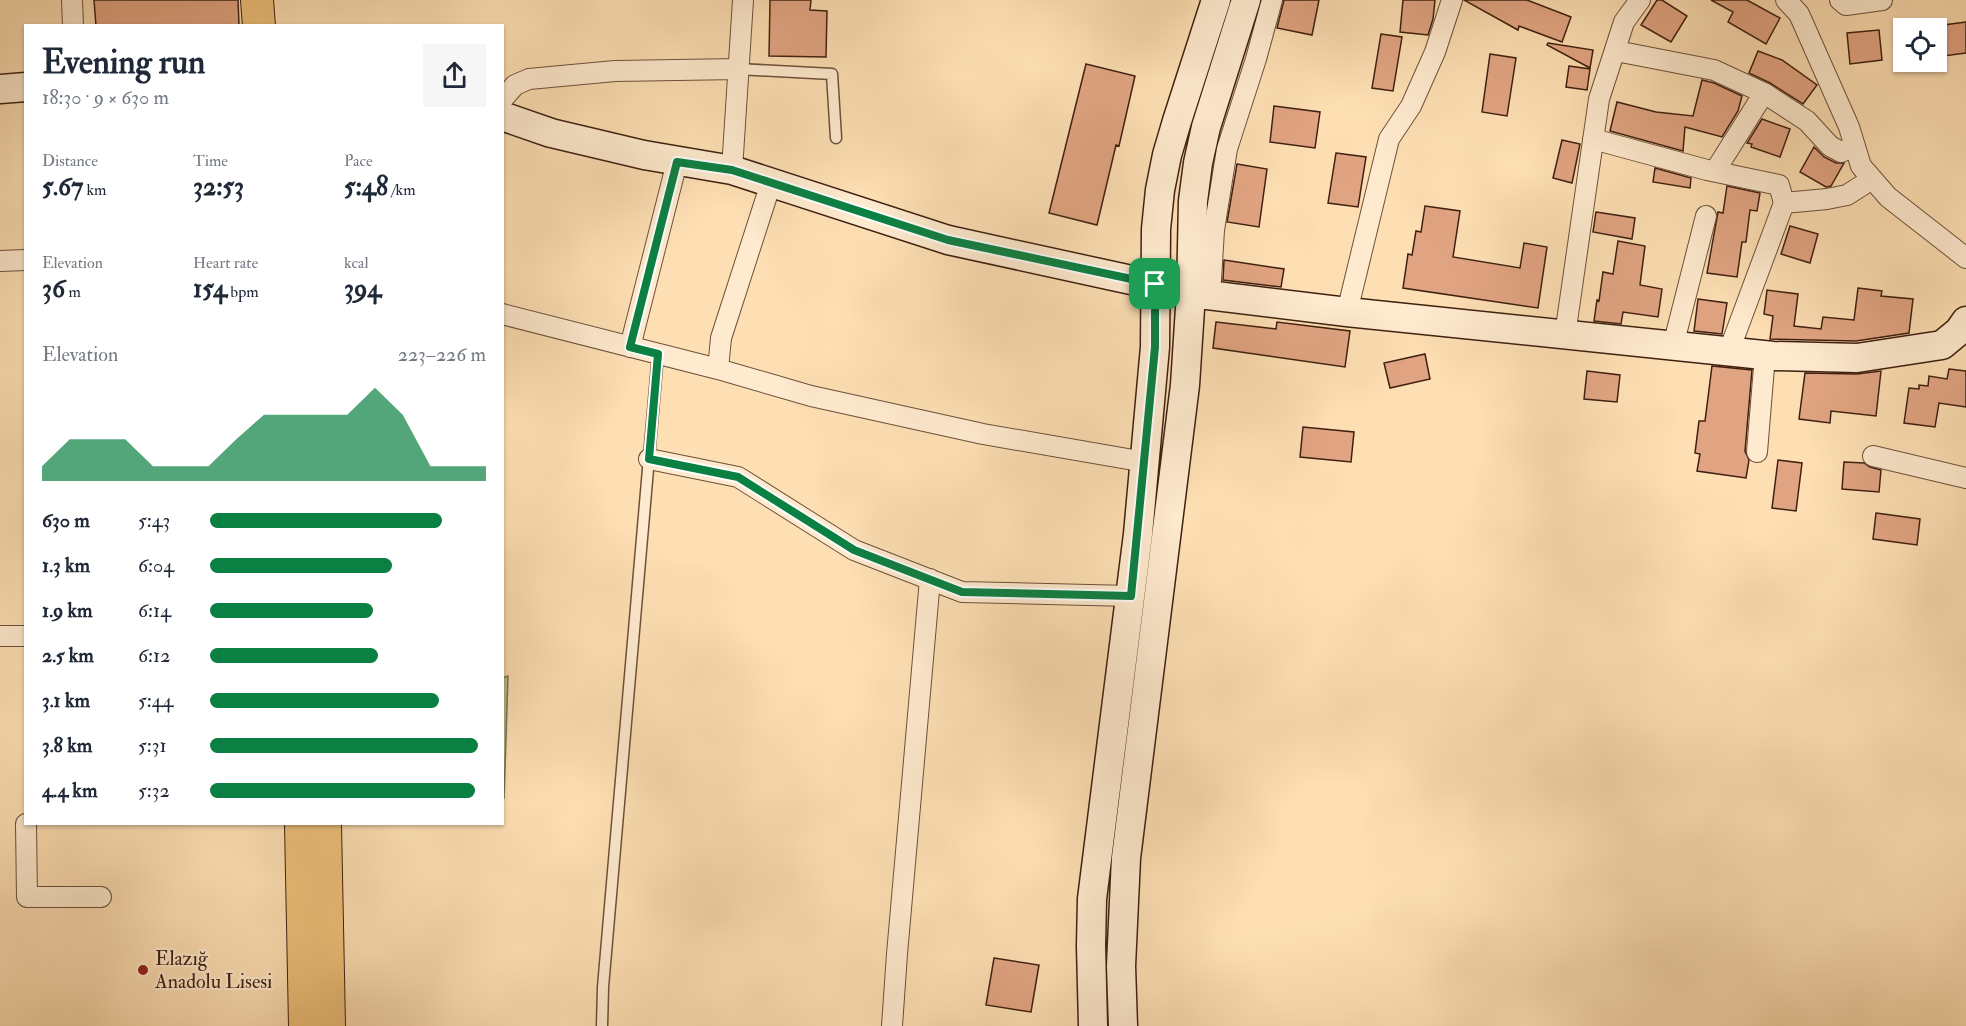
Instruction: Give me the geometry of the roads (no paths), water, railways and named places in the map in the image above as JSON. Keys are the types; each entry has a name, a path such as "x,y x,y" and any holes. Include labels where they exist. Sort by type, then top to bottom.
{"main road":[{"path":"257,0 259,24"},
{"path":"277,0 278,24"},
{"path":"1094,1026 1092,900 1131,596 1145,462 1155,347 1156,229 1160,190 1167,155 1216,0"},
{"path":"1123,1026 1121,966 1126,858 1185,385 1200,294 1193,201 1206,127 1246,0"},
{"path":"0,89 24,87"},
{"path":"504,117 551,133 677,162 732,170 948,240 1200,294 1347,312 1764,355 1857,358 1942,345 1966,322"},
{"path":"301,825 305,1026"},
{"path":"325,825 329,1026"}],"street":[{"path":"72,0 73,24"},
{"path":"732,170 743,0"},
{"path":"1200,294 1214,230 1227,150 1272,0"},
{"path":"1347,312 1389,139 1411,106 1435,52 1452,0"},
{"path":"1564,335 1599,99 1624,22 1640,0"},
{"path":"1786,0 1798,14 1849,127 1861,166 1888,197 1966,258"},
{"path":"1840,0 1846,5 1882,0"},
{"path":"1616,51 1714,70 1764,93 1807,121 1830,146 1840,152 1855,146"},
{"path":"504,98 515,85 529,79 615,71 738,69"},
{"path":"1715,171 1764,93"},
{"path":"1593,139 1715,171 1779,184 1784,203 1729,351"},
{"path":"630,347 677,162"},
{"path":"1784,203 1848,195 1872,179"},
{"path":"718,369 721,338 771,183"},
{"path":"1673,346 1706,216"},
{"path":"0,261 24,260"},
{"path":"504,315 718,369 811,396 983,434 1145,462"},
{"path":"1756,452 1764,355"},
{"path":"1873,456 1966,478"},
{"path":"649,459 738,477 854,550 962,592 1131,596"},
{"path":"892,1026 930,579"},
{"path":"0,636 24,636"},
{"path":"26,825 27,897 101,897"}],"lane":[{"path":"738,69 832,74 836,138"},
{"path":"602,1026 603,987 658,354"}],"place":[{"name":"Elazığ Anadolu Lisesi","path":"143,970"}]}
